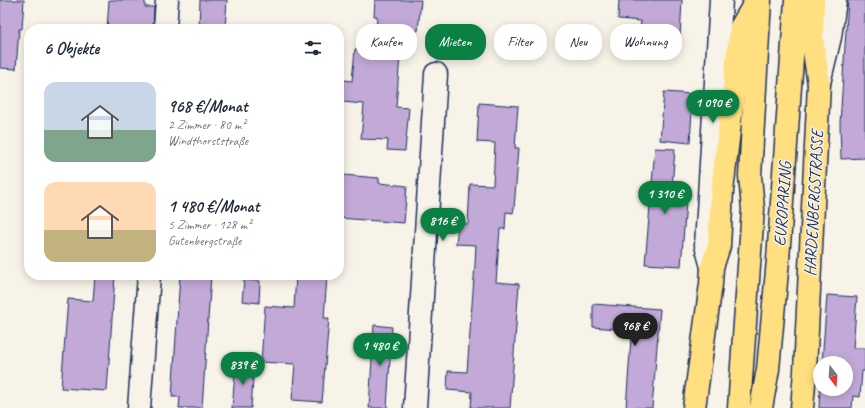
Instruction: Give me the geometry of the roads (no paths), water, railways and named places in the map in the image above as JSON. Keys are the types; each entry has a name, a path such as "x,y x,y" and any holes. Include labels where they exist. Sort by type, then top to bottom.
{"main road":[{"path":"694,408 712,267 719,246 722,191 741,27 758,0"},
{"name":"EUROPARING","path":"739,408 752,209 750,176 758,0"},
{"name":"EUROPARING","path":"761,408 768,369 778,260 796,0"},
{"path":"813,0 812,38 819,84"},
{"name":"HARDENBERGSTRASSE","path":"802,408 819,84"}],"street":[{"path":"165,24 167,0"},
{"path":"712,267 706,245 721,0"},
{"name":"HARDENBERGSTRASSE","path":"819,84 830,37 835,0"},
{"path":"415,408 436,74"},
{"path":"139,408 150,280"}]}
